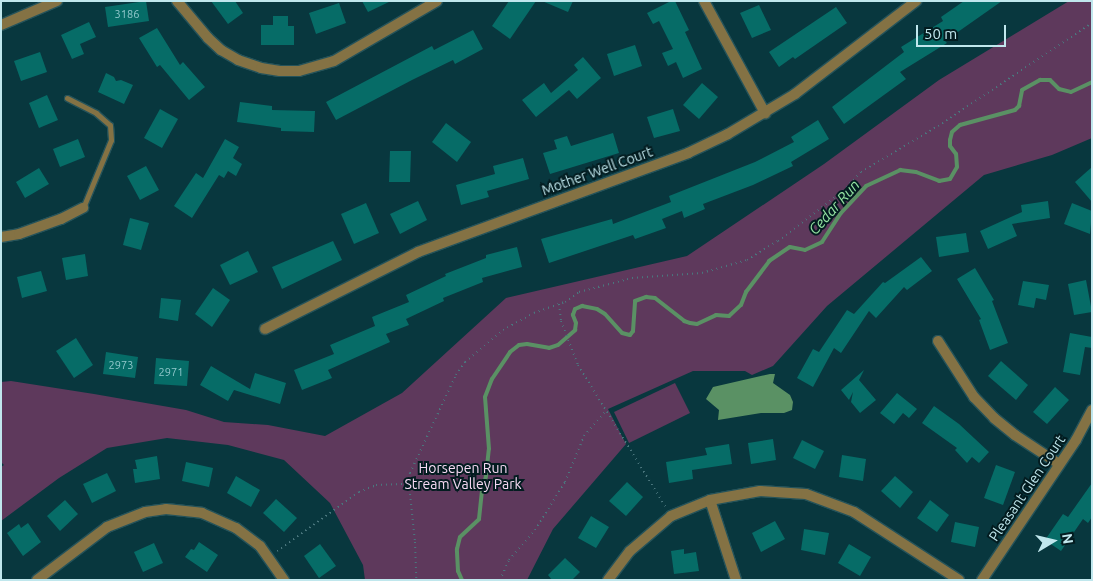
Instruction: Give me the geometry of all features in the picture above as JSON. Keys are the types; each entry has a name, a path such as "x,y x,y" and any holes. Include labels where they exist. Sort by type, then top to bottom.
{"street":[{"path":"1,25 57,1"},
{"path":"177,1 208,38 221,50 238,60 253,66 280,71 299,71 334,61 437,1"},
{"path":"704,1 765,113"},
{"name":"Mother Well Court","path":"266,328 418,252 688,153 765,113 795,94 916,1"},
{"path":"1,237 19,234 61,219 83,208"},
{"path":"938,342 974,397 994,418 1015,436 1059,464"},
{"name":"Pleasant Glen Court","path":"982,580 1076,440 1092,410"},
{"path":"608,580 630,551 671,516 710,500 743,493 783,491 806,494 833,502 863,517 958,580"},
{"path":"710,500 736,580"},
{"path":"37,580 108,527 145,512 166,509 185,510 220,519 248,535 269,557 284,580"}],"lane":[{"path":"67,98 96,113 110,126 111,140 83,208"}],"path":[{"path":"416,580 416,542 409,484 410,473 456,375 465,362 503,330 534,313 559,304 579,292 632,278 702,273 747,260 778,241 843,191 861,172 938,126 1092,23"},
{"path":"559,304 565,330 578,365 605,412 671,516"},
{"path":"500,580 509,560 535,530 565,482 584,436 605,412"},
{"path":"269,557 359,492 376,485 409,484"}],"green space":[{"name":"Horsepen Run Stream Valley Park","path":"1069,1 1092,1 1092,138 1052,155 984,175 827,306 773,366 752,375 745,371 693,371 608,409 626,444 553,529 527,580 365,580 363,565 330,503 284,460 228,445 167,438 107,448 59,478 1,521 1,467 4,465 1,462 1,382 11,381 94,394 186,410 224,422 268,425 325,436 402,393 506,298 687,256 824,164 939,80"},
{"path":"675,383 690,413 629,443 614,412"}],"shaded area":[{"path":"775,374 773,383 790,395 793,402 792,410 784,413 761,413 718,420 719,410 706,399 713,387"}],"building":[{"path":"146,1 149,21 108,27 105,7"},
{"path":"211,1 235,1 243,13 228,24"},
{"path":"362,1 391,1 368,12"},
{"path":"509,1 536,1 510,39 492,26"},
{"path":"542,1 573,1 568,12"},
{"path":"671,1 675,1 689,30 685,32 702,69 683,78 676,62 668,66 662,53 673,49 659,21 653,24 647,13"},
{"path":"964,1 1002,1 945,41 947,43 900,72 906,79 844,124 832,107 904,52 901,47 943,21 941,17"},
{"path":"339,3 346,23 316,34 309,13"},
{"path":"759,5 771,30 752,38 740,13"},
{"path":"836,7 847,23 795,59 793,57 779,67 769,52"},
{"path":"273,16 288,16 288,26 294,26 294,45 261,45 261,25 273,25"},
{"path":"89,22 96,37 80,44 84,54 72,59 61,35"},
{"path":"157,28 180,65 183,62 205,87 189,100 160,65 157,67 139,38"},
{"path":"473,30 483,49 455,64 453,60 336,120 326,102 432,46 434,50"},
{"path":"635,45 642,66 614,76 607,54"},
{"path":"40,52 47,72 21,81 14,61"},
{"path":"583,57 601,78 577,99 569,90 536,117 522,100 544,83 551,93 578,70 574,65"},
{"path":"106,73 114,77 116,81 121,80 133,85 124,104 98,92"},
{"path":"702,83 718,97 699,119 683,105"},
{"path":"47,95 58,120 39,128 29,103"},
{"path":"240,102 272,106 272,110 315,111 314,132 281,131 281,128 237,122"},
{"path":"160,109 178,119 162,148 144,138"},
{"path":"673,109 680,131 654,138 647,117"},
{"path":"818,120 829,139 791,162 793,166 753,185 703,204 705,209 684,218 682,211 662,219 666,228 635,239 633,235 549,263 541,239 612,219 613,224 671,202 669,196 755,162 794,142 791,137"},
{"path":"446,123 471,142 457,162 432,142"},
{"path":"613,133 619,153 550,174 543,153 557,149 554,140 567,136 571,146"},
{"path":"78,139 85,157 60,167 53,149"},
{"path":"225,139 239,147 233,158 242,164 236,176 228,171 224,178 219,175 192,218 174,206 196,173 203,178"},
{"path":"390,151 411,151 410,182 389,182"},
{"path":"523,158 529,179 487,191 489,197 461,205 456,185 495,174 493,166"},
{"path":"146,166 159,190 140,200 127,176"},
{"path":"1092,167 1092,202 1075,182"},
{"path":"39,168 49,184 25,198 16,182"},
{"path":"418,201 427,220 400,234 390,214"},
{"path":"1048,201 1050,218 1012,224 1017,236 988,249 980,231 1022,212 1021,205"},
{"path":"366,203 379,233 354,244 341,214"},
{"path":"1072,203 1092,211 1090,234 1064,224"},
{"path":"130,218 149,223 141,250 123,245"},
{"path":"966,233 969,252 939,257 936,237"},
{"path":"333,241 342,260 282,289 272,267"},
{"path":"517,247 522,267 482,278 483,282 443,298 444,301 406,319 409,325 386,334 390,342 328,370 332,378 302,390 294,370 334,354 330,345 375,326 372,317 409,302 406,295 446,276 445,274 486,258 486,255"},
{"path":"248,251 258,272 230,285 220,265"},
{"path":"85,254 88,276 66,280 62,258"},
{"path":"921,257 932,271 907,290 904,287 876,318 869,311 841,353 834,348 813,387 797,378 813,349 819,352 847,310 854,314 883,282 885,283"},
{"path":"975,268 994,300 992,301 1008,343 990,350 979,320 981,319 957,279"},
{"path":"41,271 47,291 22,298 17,277"},
{"path":"1086,280 1092,312 1074,315 1068,284"},
{"path":"1023,281 1049,285 1046,300 1036,298 1034,308 1018,305"},
{"path":"213,288 230,300 212,327 195,314"},
{"path":"161,298 181,300 178,321 159,318"},
{"path":"1070,333 1092,337 1092,348 1085,347 1080,375 1063,372"},
{"path":"76,338 93,365 74,378 56,351"},
{"path":"106,352 138,357 135,378 103,374"},
{"path":"156,358 189,361 187,386 154,384"},
{"path":"1001,361 1028,385 1016,400 988,376"},
{"path":"211,366 250,389 255,373 286,383 280,404 234,390 228,401 200,385"},
{"path":"864,370 859,380 876,400 860,413 851,402 853,392 849,400 841,390"},
{"path":"1055,387 1069,400 1047,424 1033,412"},
{"path":"897,393 917,409 909,418 903,413 894,424 880,413"},
{"path":"934,406 959,424 989,452 979,463 972,457 967,463 955,450 957,448 922,423"},
{"path":"773,439 776,460 751,464 748,443"},
{"path":"802,440 824,451 815,469 793,458"},
{"path":"729,444 732,464 692,470 693,479 669,483 666,462 707,455 705,448"},
{"path":"842,455 866,459 863,481 839,477"},
{"path":"157,456 160,479 135,483 133,469 137,469 135,460"},
{"path":"186,462 213,468 209,487 182,481"},
{"path":"996,465 1015,472 1003,505 984,498"},
{"path":"107,473 116,491 92,503 83,484"},
{"path":"236,476 260,490 251,507 227,493"},
{"path":"895,476 913,492 900,508 881,491"},
{"path":"627,482 643,497 626,516 609,501"},
{"path":"1092,483 1092,517 1088,523 1083,519 1061,551 1045,540 1063,514 1068,517"},
{"path":"276,499 297,518 284,532 263,513"},
{"path":"65,500 78,514 60,531 47,516"},
{"path":"930,500 949,515 937,532 917,518"},
{"path":"591,516 609,527 596,548 578,538"},
{"path":"775,521 785,539 761,552 752,533"},
{"path":"955,522 979,527 975,547 951,542"},
{"path":"28,523 41,542 23,556 7,533 19,524 21,528"},
{"path":"804,529 829,533 825,555 801,550"},
{"path":"199,542 218,555 207,572 185,557 191,549 194,550"},
{"path":"154,543 163,563 143,572 134,552"},
{"path":"320,544 336,566 319,578 304,556"},
{"path":"849,544 871,557 860,576 838,563"},
{"path":"684,549 684,554 696,552 699,571 674,574 671,551"},
{"path":"565,558 580,572 572,580 552,580 548,575"}],"waterway":[{"name":"Cedar Run","path":"462,580 458,571 457,549 460,537 479,519 486,476 489,449 485,397 492,379 510,352 519,345 527,344 549,348 558,345 575,330 576,323 573,315 575,309 582,306 597,309 605,314 622,333 630,335 633,331 635,301 646,297 655,298 684,321 690,323 697,324 716,315 729,316 741,305 746,292 769,261 790,247 805,250 822,242 841,213 866,186 900,170 916,172 939,181 950,179 957,167 956,154 950,146 950,140 952,132 960,125 1015,110 1019,106 1022,90 1040,80 1050,80 1059,89 1071,92 1092,82"}]}
